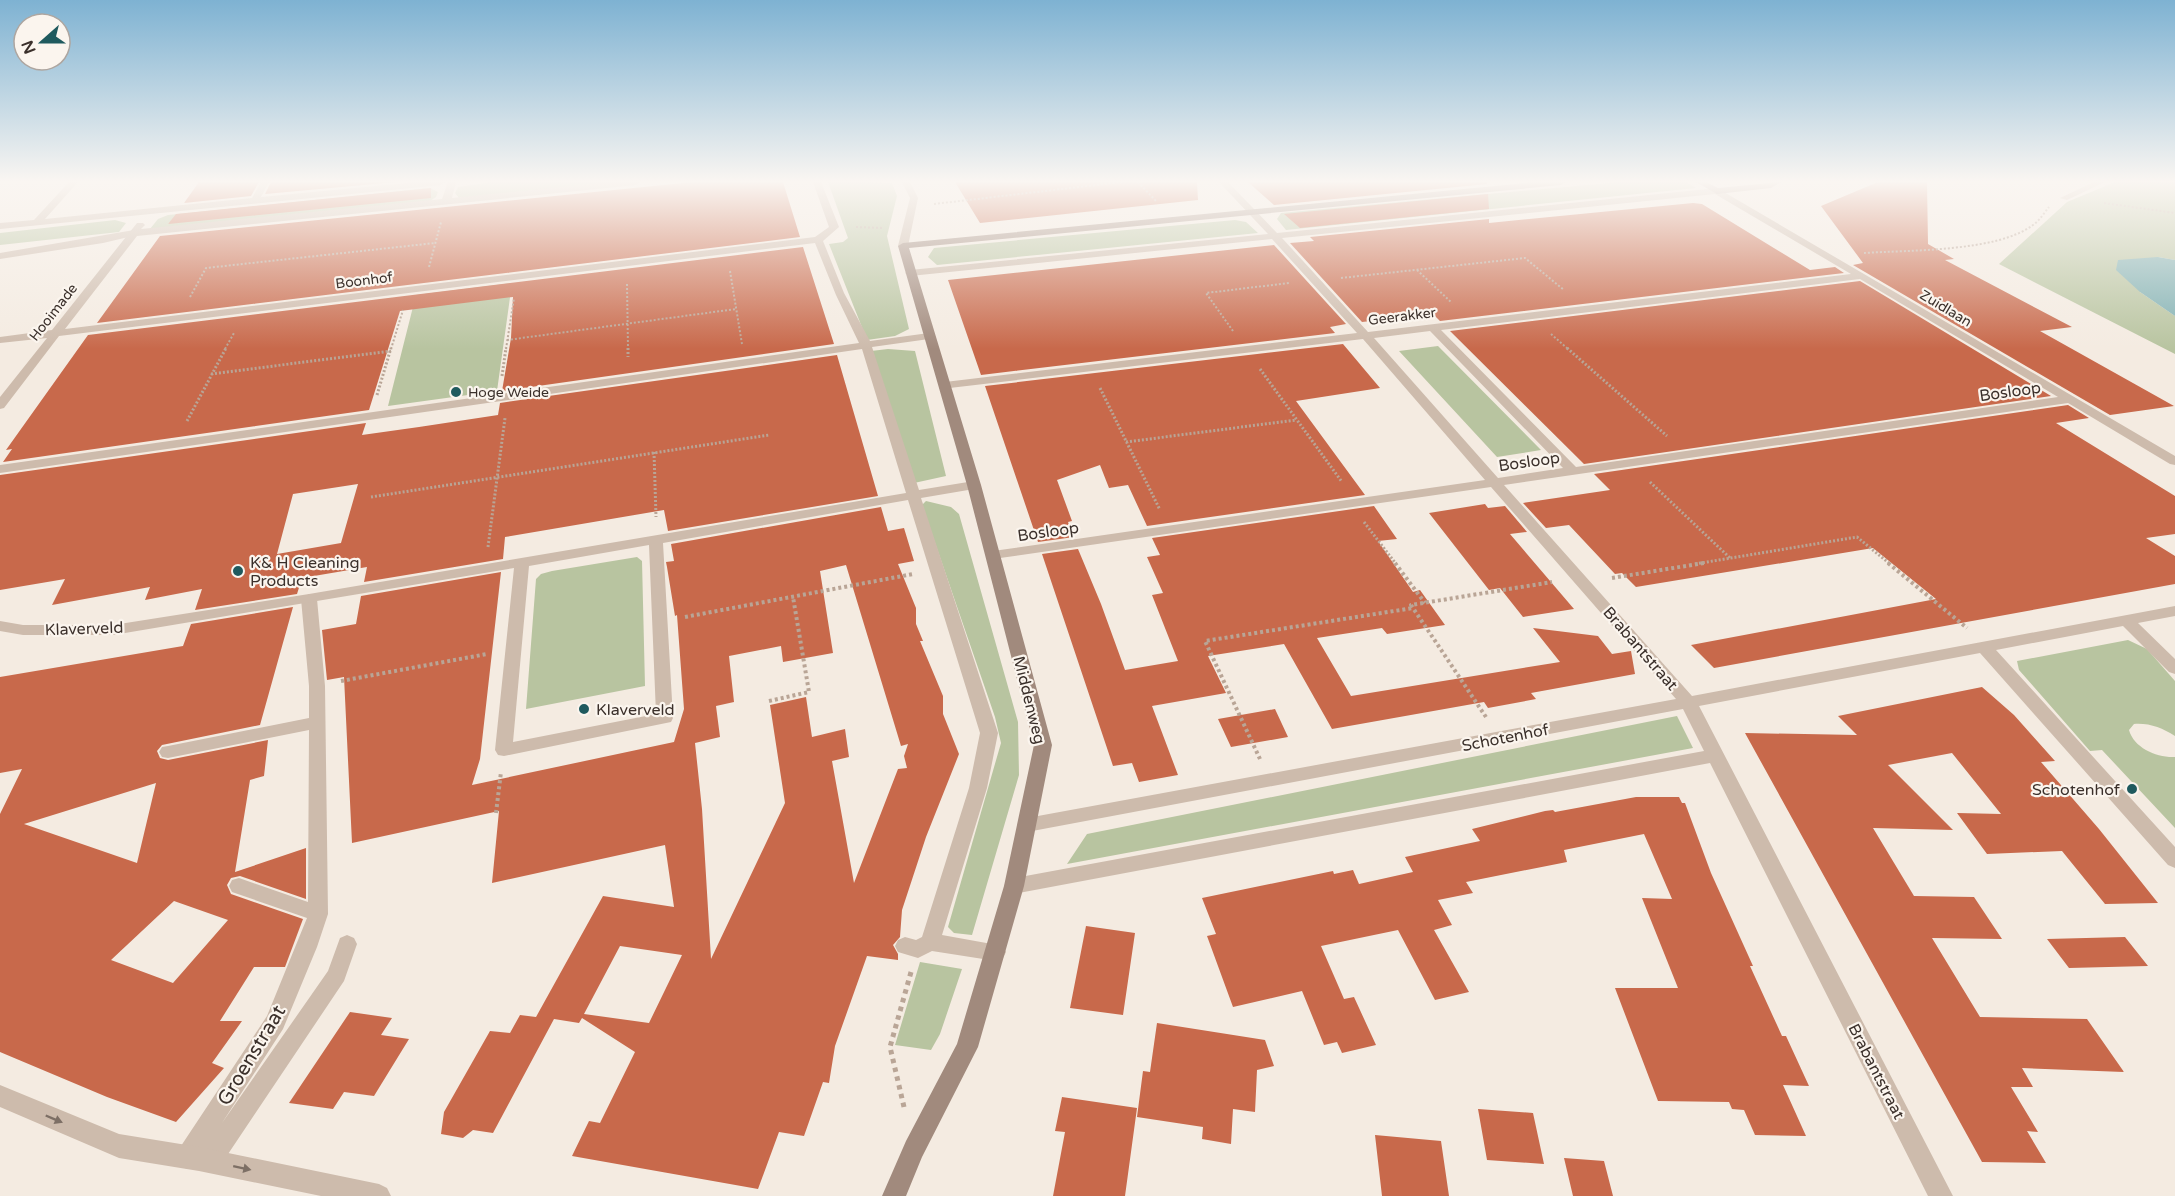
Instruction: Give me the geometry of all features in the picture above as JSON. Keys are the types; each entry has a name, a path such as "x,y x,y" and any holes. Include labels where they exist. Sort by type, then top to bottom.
{"street":[{"path":"0,256 113,238"},
{"name":"Hooimade","path":"0,405 130,238"},
{"path":"821,238 818,240 840,293 866,345 989,733 978,788 918,946 996,951"},
{"name":"Middenweg","path":"894,1196 914,1149 967,1047 1014,886 1043,745 974,485 910,273 905,238"},
{"path":"910,273 1268,238"},
{"name":"Brabantstraat","path":"1277,238 1496,482 1688,702 1941,1196"},
{"name":"Zuidlaan","path":"1798,238 2175,461"},
{"name":"Boonhof","path":"0,340 818,240"},
{"name":"Geerakker","path":"945,386 1863,276"},
{"path":"1432,327 1573,471"},
{"path":"0,469 929,336"},
{"name":"Bosloop","path":"993,555 2069,399"},
{"path":"914,495 974,485"},
{"name":"Klaverveld","path":"0,626 23,630 113,630 914,495"},
{"path":"522,562 504,750 665,718 656,539"},
{"path":"168,752 317,722 317,686 309,598"},
{"name":"Schotenhof","path":"1027,825 2175,611"},
{"path":"2126,620 2173,664"},
{"path":"1985,646 2175,860"},
{"name":"Groenstraat","path":"187,1157 274,1022 307,946 318,914 317,722"},
{"path":"1014,886 1716,755"},
{"path":"238,886 318,914"},
{"name":"Groenstraat","path":"210,1161 337,975 347,944"},
{"path":"0,1096 119,1146 210,1161 379,1196"}],"path":[{"path":"423,288 436,238"},
{"path":"1828,255 1976,245 2004,238"},
{"path":"179,318 206,268 435,243"},
{"path":"727,251 746,362"},
{"path":"627,264 626,324 629,379"},
{"path":"1417,270 1472,322"},
{"path":"485,568 498,476 507,340 517,277"},
{"path":"371,416 409,290"},
{"path":"175,443 247,309"},
{"path":"507,340 736,309"},
{"path":"1530,316 1688,454"},
{"path":"212,374 391,351"},
{"path":"1090,368 1170,530"},
{"path":"1126,442 1296,420"},
{"path":"370,497 769,435"},
{"path":"654,452 656,539"},
{"path":"1629,463 1730,558"},
{"path":"1350,503 1425,603"},
{"path":"1500,738 1411,605 1582,581 1857,537 1985,646"},
{"path":"660,622 936,570"},
{"path":"769,701 809,692 793,597"},
{"path":"1270,781 1205,641 1413,608"},
{"path":"317,686 513,649"},
{"path":"496,813 504,750"},
{"path":"914,1149 890,1047 918,946"}],"green space":[{"path":"0,238 66,238 0,245"},
{"path":"848,238 887,238 909,329 895,336 867,340 829,244 843,242"},
{"path":"1044,238 1210,238 937,265 928,257 934,248"},
{"path":"2028,238 2175,238 2175,260 2158,257 2140,292 2175,316 2175,354 1999,264"},
{"path":"512,283 497,391 388,406 416,295"},
{"path":"1438,346 1541,450 1497,457 1399,351"},
{"path":"888,349 915,351 946,476 914,483 871,351"},
{"path":"926,501 951,507 959,514 1018,722 1019,775 972,935 954,933 948,927 1001,743 995,717 922,505"},
{"path":"637,557 642,561 645,686 526,709 536,579 541,574 552,571"},
{"path":"2128,640 2147,649 2175,681 2175,736 2161,728 2145,724 2134,724 2129,730 2136,742 2147,751 2161,756 2175,757 2175,828 2102,750 2090,751 2019,670 2017,661"},
{"path":"1677,716 1693,748 1067,864 1087,834"},
{"path":"920,962 962,969 940,1034 931,1050 895,1045"}],"water":[{"path":"2158,257 2175,260 2175,316 2140,292 2116,270 2118,260"}],"building":[{"path":"159,238 793,238 97,323"},
{"path":"1311,238 1757,238 1810,270 1835,267 1844,273 1440,321 1433,314 1362,322 1290,243 1314,241"},
{"path":"1844,238 1928,238 1928,244 1954,259 1945,260 2072,327 2040,331 2174,406 2110,415 1853,265 1863,263"},
{"path":"1274,245 1346,324 1330,327 1335,333 981,375 948,280"},
{"path":"803,247 834,344 502,391 511,338 513,297 400,311 369,410 3,462 12,449 6,450 88,335"},
{"path":"1860,281 2051,396 1584,464 1450,331"},
{"path":"1343,344 1380,388 1296,401 1365,495 1147,526 1128,485 1109,488 1100,465 1057,480 1072,521 1068,522 1074,537 1038,542 985,386"},
{"path":"837,355 878,496 668,531 664,510 505,537 503,559 364,582 367,567 302,578 297,594 195,610 202,589 145,600 150,587 52,605 65,579 0,590 0,475 366,423 362,435 419,427 498,415 500,403","holes":["358,484 341,543 277,554 293,494"]},
{"path":"2068,405 2089,418 2056,423 2175,496 2175,534 2146,538 2175,556 2175,584 1714,668 1691,645 1936,599 1873,548 1636,587 1622,573 1615,574 1569,525 1546,528 1523,503 1610,490 1594,474"},
{"path":"1485,504 1488,508 1505,506 1527,532 1510,534 1574,609 1523,617 1500,588 1489,590 1429,513"},
{"path":"1374,506 1397,539 1378,541 1413,592 1420,590 1445,625 1387,634 1382,628 1317,638 1351,696 1560,662 1533,628 1598,636 1612,654 1631,651 1635,674 1531,693 1536,699 1488,708 1484,702 1332,729 1284,644 1208,656 1226,693 1152,706 1178,775 1139,782 1132,763 1113,766 1042,554 1078,549 1125,670 1178,661 1152,595 1163,593 1147,557 1160,555 1152,538"},
{"path":"881,507 888,531 904,528 914,561 898,564 916,608 916,624 923,641 920,641 943,696 943,714 959,754 926,837 902,910 900,937 893,945 898,954 898,960 867,956 835,1046 829,1083 823,1082 804,1136 779,1132 758,1189 572,1156 589,1121 600,1123 635,1052 582,1018 579,1023 554,1019 493,1133 473,1130 463,1138 441,1134 444,1112 490,1031 510,1033 520,1015 536,1017 603,896 674,907 665,845 492,883 499,811 352,843 344,677 327,680 322,630 356,624 361,596 501,572 480,759 472,785 674,742 684,709 677,615 675,616 666,562 674,561 671,544","holes":["846,565 901,746 908,744 904,756 907,768 898,769 854,883 832,761 849,757 845,729 812,737 806,697 770,705 785,803 711,959 702,809 695,743 720,737 716,706 734,702 729,656 781,646 783,662 833,653 820,571","620,946 682,955 649,1023 584,1014"]},
{"path":"293,607 260,725 162,745 157,751 160,758 168,760 268,740 264,776 250,780 235,872 306,848 306,899 240,876 231,878 227,885 231,894 303,919 285,967 254,967 220,1021 242,1021 212,1063 224,1068 176,1122 107,1097 0,1052 0,814 22,769 0,773 0,677 183,646 191,624","holes":["156,783 137,863 24,824","174,901 228,920 173,983 111,960"]},
{"path":"1982,687 2014,715 2055,761 2041,762 2099,829 2158,903 2105,904 2062,851 1987,854 1957,813 2001,814 1952,753 1888,765 1953,830 1873,828 1914,896 1974,897 2002,939 1932,938 1980,1017 2087,1019 2124,1072 2022,1068 2033,1087 2011,1087 2038,1132 2027,1131 2046,1163 1982,1162 1745,733 1857,735 1838,716"},
{"path":"1275,709 1288,737 1231,747 1218,719"},
{"path":"1636,797 1679,797 1682,803 1685,803 1711,873 1753,966 1750,966 1782,1036 1786,1036 1809,1086 1783,1085 1806,1136 1755,1135 1744,1110 1732,1109 1729,1102 1658,1101 1615,988 1678,988 1642,898 1672,899 1644,834 1564,850 1567,862 1466,882 1473,893 1438,900 1452,925 1434,930 1469,992 1435,1000 1398,930 1321,946 1344,999 1354,997 1376,1045 1342,1053 1337,1042 1324,1045 1302,991 1233,1007 1207,936 1216,934 1202,898 1333,871 1334,874 1353,870 1359,884 1413,872 1405,857 1480,841 1472,829 1545,811 1555,812"},
{"path":"1086,926 1135,933 1123,1015 1070,1008"},
{"path":"2125,937 2148,966 2069,968 2047,939"},
{"path":"350,1012 392,1018 381,1035 409,1039 374,1096 344,1092 333,1109 289,1103"},
{"path":"1157,1023 1265,1040 1274,1066 1257,1070 1255,1112 1233,1109 1231,1144 1202,1139 1203,1127 1137,1117 1143,1071 1150,1072"},
{"path":"1062,1097 1137,1108 1125,1196 1053,1196 1065,1132 1055,1131"},
{"path":"1478,1109 1533,1113 1544,1164 1487,1160"},
{"path":"1375,1135 1441,1141 1449,1196 1382,1196"},
{"path":"1564,1158 1604,1161 1613,1196 1573,1196"}],"place":[{"name":"Hoge Weide","path":"456,392"},
{"name":"K& H Cleaning Products","path":"238,571"},
{"name":"Klaverveld","path":"584,709"},
{"name":"Schotenhof","path":"2132,789"}]}
